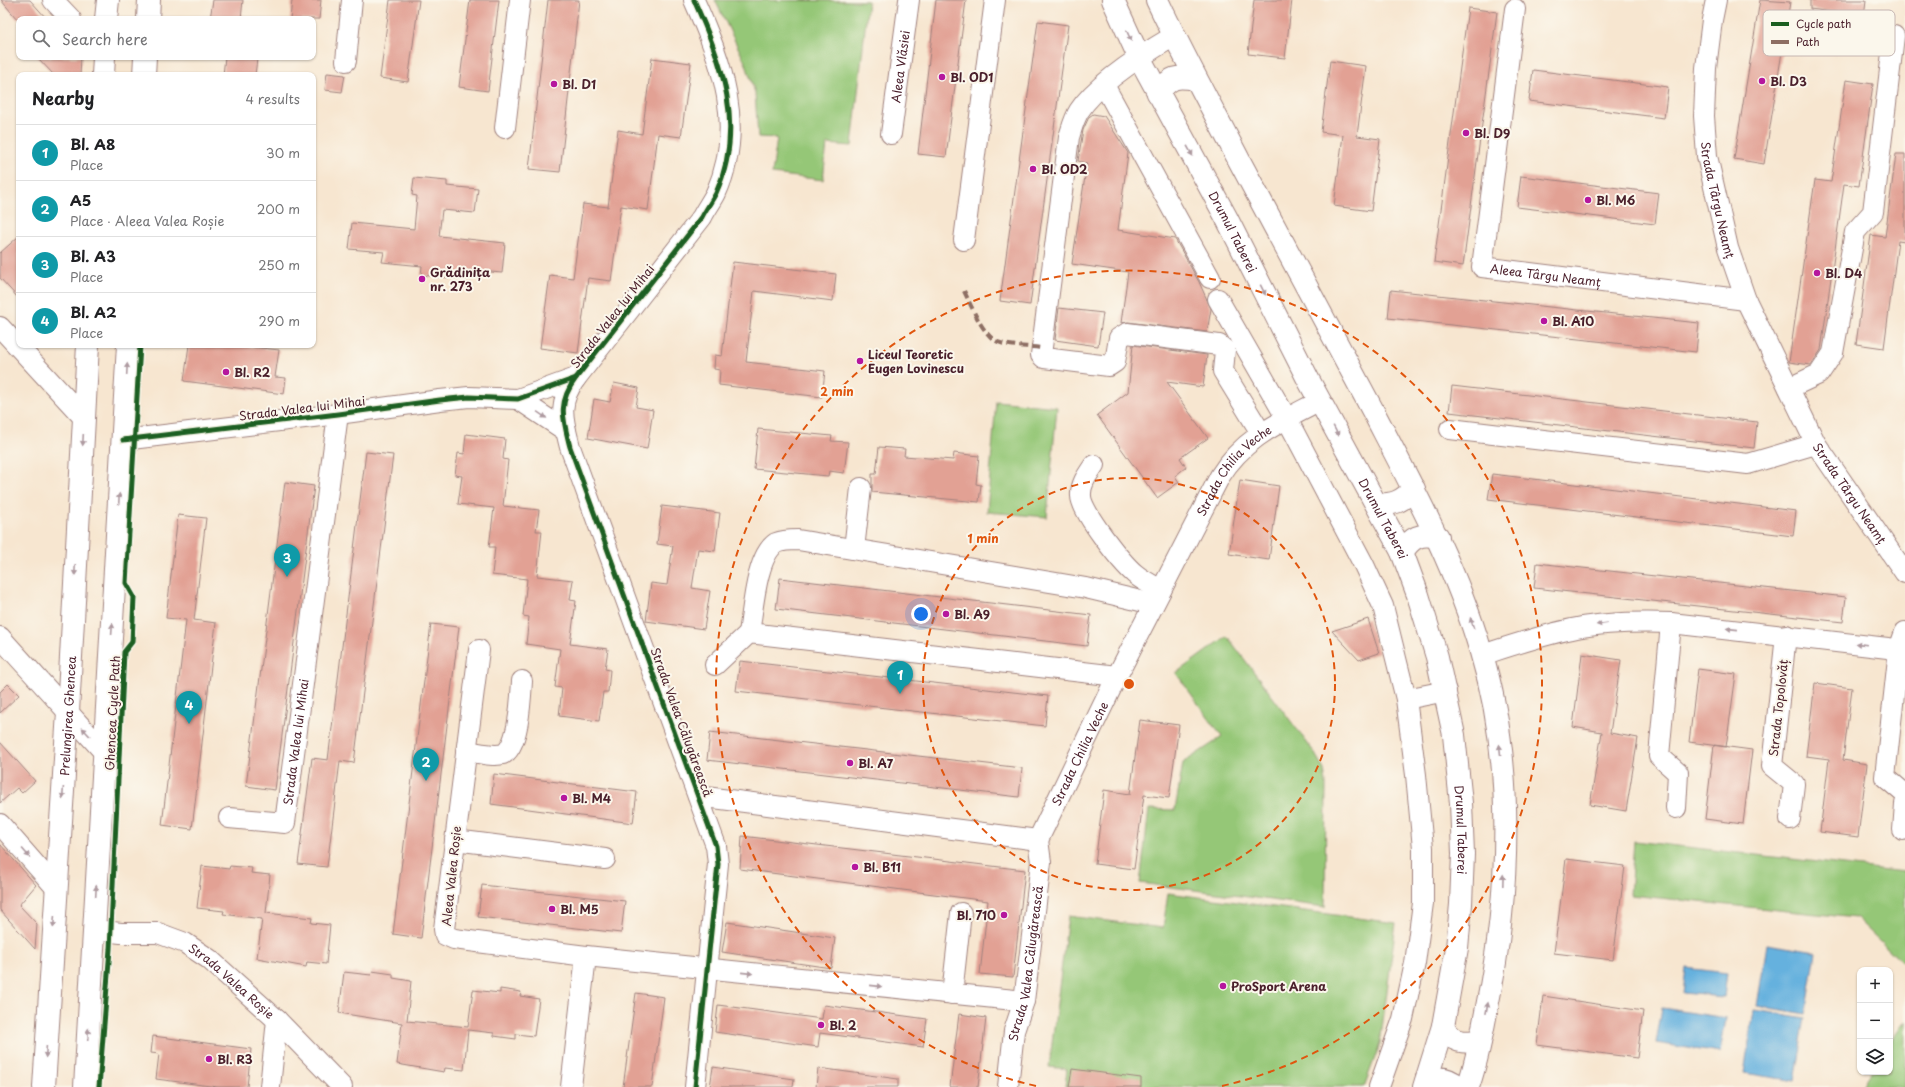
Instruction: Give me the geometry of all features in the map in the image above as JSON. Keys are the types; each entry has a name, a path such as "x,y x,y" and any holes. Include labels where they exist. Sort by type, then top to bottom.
{"main road":[{"path":"106,16 108,0"},
{"path":"148,16 149,0"},
{"name":"Drumul Taberei","path":"1113,0 1139,57 1226,217 1320,401 1402,552 1418,595 1446,691 1454,735 1462,803 1463,854 1461,904 1457,948 1443,1026 1425,1085"},
{"path":"1157,0 1196,79 1414,489 1438,537 1463,595 1482,655 1498,734 1504,800 1505,851 1502,900 1494,975 1480,1041 1468,1087"},
{"path":"103,72 104,60"},
{"path":"144,72 145,60"},
{"path":"1158,93 1172,78 1181,77 1196,79"},
{"name":"Prelungirea Ghencea","path":"44,1087 68,712 88,348"},
{"path":"85,1087 128,348"},
{"path":"1377,505 1395,504 1405,498 1414,489"},
{"path":"1402,552 1414,538 1421,535 1438,537"},
{"path":"1443,1026 1454,1040 1461,1042 1480,1041"},
{"path":"1425,1085 1433,1078 1441,1078 1451,1081 1459,1087"}],"street":[{"path":"53,0 68,16"},
{"path":"346,61 352,0"},
{"path":"505,128 520,0"},
{"name":"Strada Valea lui Mihai","path":"123,440 440,400 491,397 518,399 576,378 702,217 716,193 723,170 728,145 730,111 724,79 715,49 694,0"},
{"name":"Aleea Vlăsiei","path":"891,134 909,0"},
{"path":"964,240 995,0"},
{"name":"Strada Târgu Neamț","path":"1716,0 1706,68 1704,116 1707,156 1728,248 1746,300 1816,444 1905,573"},
{"name":"Aleea Târgu Neamț","path":"1515,9 1482,267 1746,300"},
{"path":"1174,36 1139,57 1104,85 1090,98 1080,111 1073,124 1069,137 1041,355 1044,358 1109,366 1115,362 1119,338 1127,333 1219,345 1225,350 1223,371 1262,432"},
{"path":"1789,388 1819,374 1833,353 1856,232 1873,212 1892,56"},
{"path":"1104,85 1210,278"},
{"path":"1218,300 1287,419 1364,565 1383,606 1406,699 1416,775 1423,848 1423,903 1415,963 1403,1019 1380,1087"},
{"path":"0,327 16,344"},
{"path":"19,348 84,418"},
{"name":"Strada Valea Călugărească","path":"576,378 569,388 563,403 563,419 566,432 716,846 718,864 695,1087"},
{"path":"518,399 566,432"},
{"name":"Strada Chilia Veche","path":"1038,840 1117,676 1226,465 1242,447 1262,432 1320,401"},
{"name":"Strada Valea lui Mihai","path":"229,818 285,823 338,414"},
{"path":"1450,429 1748,464 1816,444"},
{"path":"1094,465 1085,478 1080,497 1085,511 1106,541 1157,597"},
{"path":"854,550 861,488"},
{"path":"715,665 749,633 760,569 768,553 776,543 787,540 798,540 1086,588 1157,597"},
{"path":"1482,655 1525,641 1576,628 1635,621 1903,644 1886,777 1905,794"},
{"path":"1671,623 1659,756 1678,773 1676,808"},
{"path":"749,633 1117,676"},
{"name":"Strada Topolovăț","path":"1786,635 1772,766 1794,784 1790,819"},
{"path":"0,636 104,752"},
{"name":"Aleea Valea Roșie","path":"479,650 444,929 446,935 454,939 586,956 1024,1001"},
{"path":"466,751 496,754 504,753 510,747 516,734 522,681"},
{"path":"1406,699 1446,691"},
{"path":"698,796 1038,840"},
{"path":"1903,830 1905,804"},
{"path":"0,824 56,888"},
{"path":"455,840 605,859"},
{"name":"Strada Valea Călugărească","path":"1008,1087 1014,1031 1024,1001 1041,862 1038,840"},
{"path":"952,994 961,914"},
{"name":"Strada Valea Roșie","path":"94,930 121,933 158,933 185,943 209,959 277,1020 342,1087"},
{"path":"571,1087 586,956"},
{"path":"270,1087 277,1020"}],"green space":[{"path":"715,0 868,1 852,146 827,144 823,180 772,174 777,138 758,137 755,93 746,64"},
{"path":"996,401 1057,407 1047,517 987,512"},
{"path":"1227,636 1314,752 1324,770 1326,783 1325,907 1140,883 1149,809 1175,810 1183,763 1222,737 1176,673"},
{"path":"1634,841 1905,872 1905,965 1856,918 1630,895"},
{"name":"ProSport Arena","path":"1168,893 1396,923 1380,1044 1364,1087 1065,1087 1067,1069 1049,1067 1068,916 1163,928"},
{"path":"1905,1021 1905,1087 1861,1087 1869,1075 1893,1075 1893,1039"}],"water":[{"path":"1767,944 1816,952 1806,1014 1757,1006"},
{"path":"1686,968 1727,973 1724,997 1683,993"},
{"path":"1662,1008 1726,1018 1720,1053 1656,1043"},
{"path":"1754,1010 1806,1018 1795,1081 1744,1073"}],"building":[{"path":"1,0 30,0 44,16 16,16 16,18"},
{"path":"213,0 243,0 241,16 210,16"},
{"path":"292,0 321,0 319,19 316,19 316,16 290,16"},
{"path":"390,0 419,0 408,82 380,78"},
{"path":"470,0 499,0 488,91 459,87"},
{"name":"Bl. D1","path":"548,0 579,0 560,172 529,169"},
{"name":"Bl. OD1","path":"936,0 966,0 946,157 918,154"},
{"path":"1254,0 1292,0 1285,58 1248,54"},
{"name":"Bl. D3","path":"1760,0 1790,2 1789,10 1763,10 1763,56 1781,56 1764,164 1734,159"},
{"path":"1810,0 1866,0 1865,10 1810,9"},
{"name":"Bl. D9","path":"1468,8 1497,12 1463,266 1434,262"},
{"name":"Bl. OD2","path":"1038,21 1068,25 1030,305 1000,301"},
{"path":"652,58 691,63 681,137 658,134 648,210 621,206 611,281 588,278 578,353 540,348 550,275 573,278 583,204 608,207 618,130 642,134"},
{"path":"40,60 81,60 80,72 51,72"},
{"path":"225,60 257,60 255,72 223,72"},
{"path":"1330,61 1366,66 1357,136 1380,139 1371,211 1334,206 1343,135 1321,132"},
{"path":"1533,70 1668,87 1664,118 1529,101"},
{"path":"327,73 345,75 342,92 325,90"},
{"name":"Bl. D4","path":"1846,80 1873,84 1859,186 1844,184 1821,350 1811,365 1789,362 1815,180 1831,182"},
{"path":"1093,114 1104,116 1128,153 1118,230 1175,239 1199,282 1211,309 1207,332 1128,322 1121,323 1128,272 1072,264 1087,163 1078,161 1083,130 1089,117"},
{"path":"1896,154 1905,154 1905,242 1898,241 1884,348 1856,344 1871,235 1885,237"},
{"name":"Bl. M6","path":"1521,176 1659,193 1655,224 1517,207"},
{"path":"414,178 447,181 447,186 478,189 475,213 442,210 439,236 505,243 502,273 469,270 468,280 421,275 422,266 382,262 384,252 349,249 352,223 414,229 417,196 412,195"},
{"path":"16,239 16,296 0,278 0,253"},
{"path":"733,262 836,274 833,301 754,291 746,362 825,371 822,397 719,385 720,370 714,369 715,355 722,356"},
{"name":"Bl. A10","path":"1391,290 1699,323 1696,352 1388,318"},
{"path":"1059,308 1103,313 1098,346 1055,340"},
{"path":"1133,345 1207,355 1203,387 1167,382 1208,438 1180,458 1186,467 1175,476 1179,482 1157,498 1097,415 1128,392"},
{"name":"Bl. R2","path":"189,348 261,348 279,350 275,377 286,378 284,394 184,381"},
{"path":"614,383 639,388 636,407 653,410 647,449 588,438 594,399 610,402"},
{"path":"1452,386 1757,422 1754,448 1449,412"},
{"path":"758,429 832,436 831,441 848,442 844,473 829,471 828,476 754,469"},
{"path":"466,434 505,439 503,459 508,460 503,506 539,510 536,531 542,531 537,576 573,580 570,600 576,601 570,644 608,649 605,669 610,670 608,692 603,692 599,721 559,716 562,688 555,687 560,649 526,644 529,617 523,616 527,579 492,575 495,547 489,547 494,508 458,504 462,476 455,475 458,453 464,454"},
{"path":"879,447 905,449 904,456 953,460 954,453 979,456 976,484 981,485 979,502 872,492 872,474 876,474"},
{"path":"366,452 393,455 354,763 340,761 327,867 298,864 312,758 328,760"},
{"path":"1492,474 1796,511 1793,536 1488,499"},
{"path":"1240,480 1279,486 1269,560 1229,554"},
{"path":"285,482 314,486 275,790 246,786"},
{"path":"662,506 720,513 715,551 698,549 692,588 710,591 704,629 646,621 651,583 667,585 673,546 657,544"},
{"path":"178,515 206,518 194,620 216,623 192,829 162,825 186,620 166,618"},
{"path":"1537,563 1846,597 1843,622 1534,588"},
{"name":"Bl. A9","path":"780,578 1091,615 1087,646 776,609"},
{"path":"1368,619 1379,653 1359,660 1332,631"},
{"path":"431,624 459,627 421,938 393,934"},
{"path":"1582,654 1621,660 1610,733 1638,738 1626,811 1590,805 1602,732 1573,727"},
{"path":"740,661 1048,696 1045,726 736,691"},
{"path":"1698,669 1736,674 1726,747 1689,742"},
{"path":"1815,683 1852,688 1843,760 1867,764 1858,837 1820,832 1829,759 1806,756"},
{"path":"8,684 19,695 0,713 0,692"},
{"path":"1140,720 1179,725 1169,798 1144,795 1134,869 1095,864 1104,790 1130,794"},
{"name":"Bl. A7","path":"710,732 1022,768 1019,797 707,760"},
{"path":"0,742 35,781 22,793 17,788 0,803"},
{"path":"1714,745 1752,750 1743,824 1705,819"},
{"name":"Bl. M4","path":"494,774 637,792 633,823 491,804"},
{"name":"Bl. B11","path":"742,836 1025,870 1013,977 980,974 988,901 740,869"},
{"path":"0,844 36,885 19,905 37,924 35,949 0,910"},
{"path":"1566,859 1625,866 1613,960 1554,953"},
{"path":"202,866 229,869 230,866 252,868 251,873 270,875 266,913 312,918 311,923 330,925 326,964 307,962 306,967 257,958 262,919 223,914 224,911 197,908"},
{"name":"Bl. M5","path":"482,885 625,901 621,933 478,917"},
{"path":"727,922 835,938 831,968 722,952"},
{"path":"372,971 393,974 393,978 411,981 407,1021 468,1027 473,990 500,993 500,989 521,992 520,996 539,999 534,1036 516,1034 516,1039 494,1036 494,1033 468,1030 464,1070 445,1068 444,1072 397,1064 402,1023 339,1013 344,972 371,975"},
{"path":"636,993 664,997 652,1087 623,1087"},
{"path":"1543,996 1643,1011 1637,1058 1537,1045"},
{"name":"Bl. 2","path":"718,1005 822,1019 824,1005 927,1019 923,1047 820,1033 818,1047 715,1032"},
{"path":"959,1014 986,1018 978,1087 950,1087"},
{"name":"Bl. R3","path":"153,1036 251,1049 247,1087 218,1087 156,1079 159,1054 151,1053"},
{"path":"713,1067 794,1079 793,1087 710,1087"},
{"path":"818,1068 898,1079 898,1087 816,1087"},
{"path":"1072,1069 1141,1078 1141,1087 1069,1087"}],"marked path":[{"path":"964,291 982,327 993,339 1008,345 1041,348"}],"cycle path":[{"path":"123,440 440,400 469,397 518,399 576,378 702,217 716,193 725,168 729,143 730,119 727,95 713,47 694,0"},
{"name":"Ghencea Cycle Path","path":"99,1087 110,949 124,652 132,642 134,597 126,583 140,348"},
{"path":"576,378 566,395 563,411 565,428 570,447 716,846 718,864 695,1087"}],"place":[{"name":"Bl. OD1","path":"942,77"},
{"name":"Bl. D3","path":"1762,81"},
{"name":"Bl. D1","path":"554,84"},
{"name":"Bl. D9","path":"1466,133"},
{"name":"Bl. OD2","path":"1033,169"},
{"name":"Bl. M6","path":"1588,200"},
{"name":"Bl. D4","path":"1817,273"},
{"name":"Grădinița nr. 273","path":"422,279"},
{"name":"Bl. A10","path":"1544,321"},
{"name":"Liceul Teoretic Eugen Lovinescu","path":"860,361"},
{"name":"Bl. R2","path":"226,372"},
{"name":"Bl. A3","path":"287,577"},
{"name":"Bl. A9","path":"946,614"},
{"name":"Bl. A8","path":"900,694"},
{"name":"Bl. A2","path":"189,724"},
{"name":"Bl. A7","path":"850,763"},
{"name":"A5","path":"426,781"},
{"name":"Bl. M4","path":"564,798"},
{"name":"Bl. B11","path":"855,867"},
{"name":"Bl. M5","path":"552,909"},
{"name":"Bl. 710","path":"1004,915"},
{"name":"ProSport Arena","path":"1223,986"},
{"name":"Bl. 2","path":"821,1025"},
{"name":"Bl. R3","path":"209,1059"}]}
